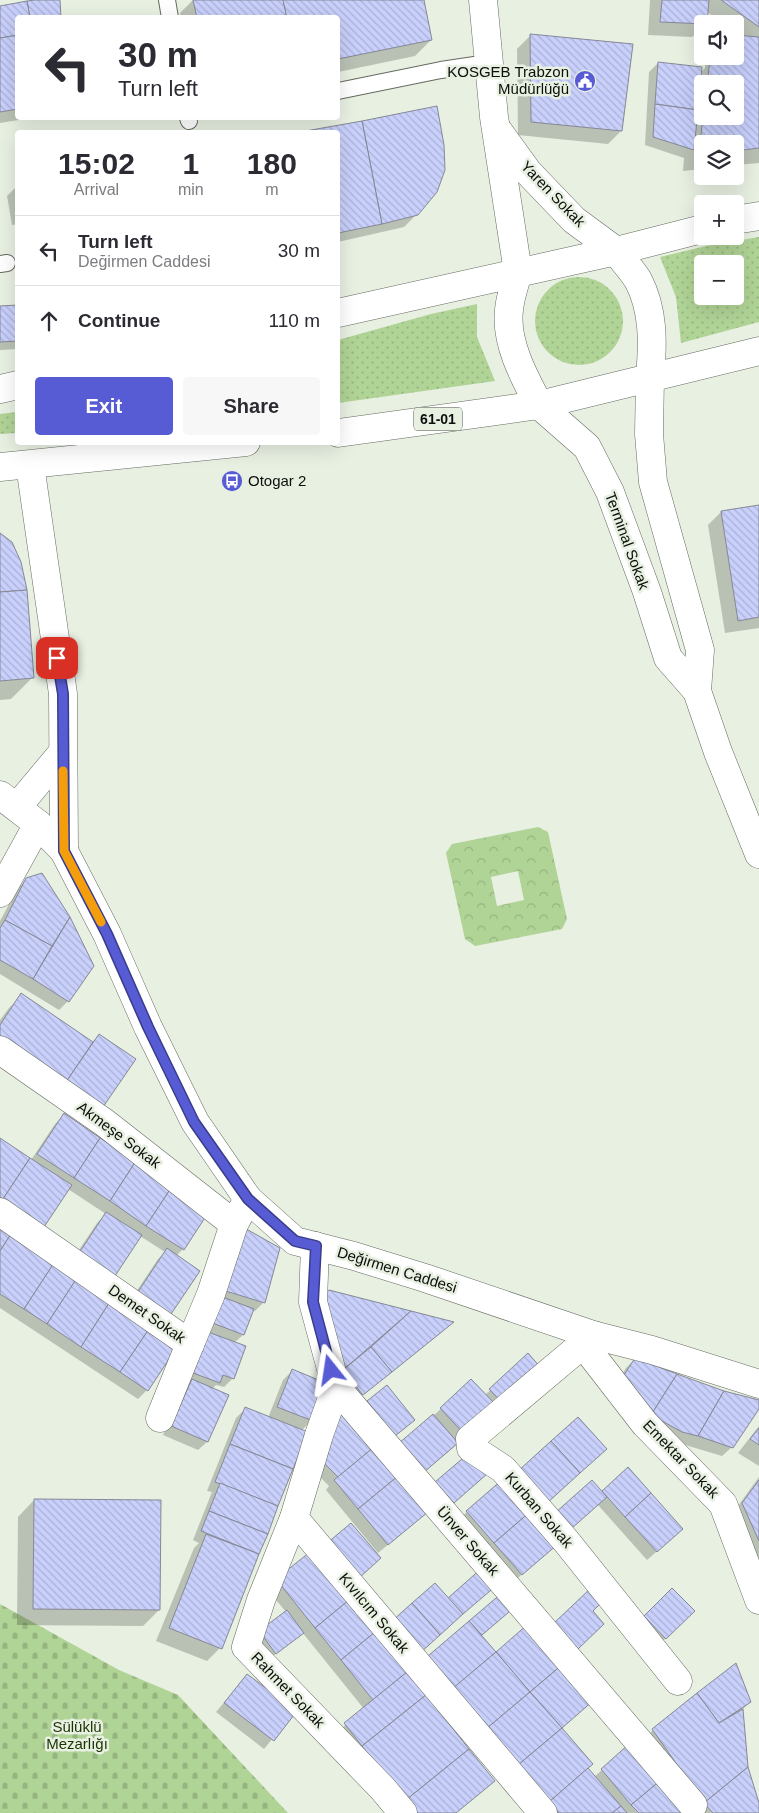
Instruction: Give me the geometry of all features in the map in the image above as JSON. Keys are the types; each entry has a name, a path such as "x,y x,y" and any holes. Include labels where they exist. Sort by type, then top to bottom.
{"street":[{"name":"Yaren Sokak","path":"483,0 496,129 518,272"},
{"name":"Yaren Sokak","path":"496,129 528,172 574,220 616,252"},
{"path":"744,218 759,216"},
{"path":"340,313 616,252 694,231"},
{"path":"616,252 638,280 649,312 653,342 650,377"},
{"path":"518,272 508,310 511,341 524,378 539,404"},
{"name":"61-01","path":"340,433 539,404 759,351"},
{"name":"Terminal Sokak","path":"650,377 649,434 653,482 700,650 697,691"},
{"path":"0,389 15,386"},
{"name":"Terminal Sokak","path":"539,404 587,447 610,492 647,592 668,658 697,691 718,752 759,854"},
{"path":"0,467 218,445"},
{"path":"30,465 63,694 64,851"},
{"path":"9,801 63,752"},
{"name":"Değirmen Caddesi","path":"9,801 38,824 64,851 107,934 148,1027 194,1122 248,1199 295,1241 425,1278 588,1340 652,1350 759,1384"},
{"path":"0,893 38,824"},
{"name":"Akmeşe Sokak","path":"0,1050 105,1123 234,1224"},
{"name":"Demet Sokak","path":"0,1212 190,1344 211,1294 234,1224 248,1199"},
{"name":"Ünver Sokak","path":"316,1246 313,1302 336,1387 694,1805"},
{"name":"Emektar Sokak","path":"588,1340 645,1424 723,1504 759,1600"},
{"name":"Kurban Sokak","path":"588,1340 470,1439 471,1448 503,1469 566,1541 678,1680"},
{"path":"160,1418 190,1344"},
{"path":"294,1518 319,1435 336,1387"},
{"name":"Rahmet Sokak","path":"294,1518 261,1600 246,1647 403,1813"},
{"name":"Kıvılcım Sokak","path":"294,1518 542,1813"}],"lane":[{"path":"167,0 170,15"},
{"path":"340,90 488,63"}],"green space":[{"path":"759,237 759,322 681,343 676,297 660,257 712,245 744,245 744,240"},
{"path":"579,277 596,280 610,290 620,304 623,321 620,338 610,352 596,362 579,365 562,362 548,352 538,338 535,321 538,304 548,290 562,280"},
{"path":"477,304 477,337 495,381 340,403 340,339 431,314"},
{"path":"15,412 15,433 0,434 0,414"},
{"path":"538,827 548,832 567,919 562,929 475,946 465,939 446,853 452,844","holes":["518,871 524,900 497,906 491,877"]},
{"name":"Sülüklü Mezarlığı","path":"0,1604 119,1670 178,1695 288,1813 0,1813"}],"building":[{"path":"60,0 61,15 29,15 27,1"},
{"path":"193,0 283,0 286,15 196,15"},
{"path":"283,0 424,0 432,40 340,59 340,15 286,15"},
{"path":"662,0 709,0 708,15 694,15 694,23 660,22"},
{"path":"721,0 759,0 759,27"},
{"path":"27,1 29,15 15,15 15,36 0,38 0,6"},
{"path":"530,34 633,44 622,131 531,122"},
{"path":"15,36 15,110 0,112 0,38"},
{"path":"744,36 759,37 759,148 744,150 744,135 701,135 702,125 744,125 744,75 708,75 709,65 744,65"},
{"path":"658,62 702,67 701,75 694,75 694,109 655,104"},
{"path":"655,104 694,109 694,125 696,125 694,150 653,137"},
{"path":"437,106 444,145 445,170 437,192 418,215 382,224 362,121"},
{"path":"362,121 382,224 340,233 340,130 311,130"},
{"path":"15,305 15,341 0,342 0,306"},
{"path":"759,505 759,617 738,621 721,511"},
{"path":"0,533 12,542 21,562 27,590 0,592"},
{"path":"27,590 34,678 0,681 0,592"},
{"path":"42,873 70,917 52,946 5,920 26,878"},
{"path":"70,917 94,966 69,1002 33,979"},
{"path":"5,920 52,946 33,979 0,960 0,928"},
{"path":"21,993 93,1042 66,1082 0,1037 0,1025"},
{"path":"99,1034 136,1059 103,1107 66,1082"},
{"path":"64,1113 100,1138 74,1178 37,1154"},
{"path":"0,1138 30,1158 3,1199 0,1197"},
{"path":"100,1138 136,1161 110,1201 74,1178"},
{"path":"30,1158 72,1185 44,1227 3,1199"},
{"path":"136,1161 173,1185 146,1226 110,1201"},
{"path":"173,1185 210,1210 184,1250 146,1226"},
{"path":"106,1212 142,1235 115,1276 79,1253"},
{"path":"241,1226 280,1248 265,1303 219,1289"},
{"path":"0,1227 11,1234 0,1251"},
{"path":"11,1234 54,1263 24,1309 0,1294 0,1251"},
{"path":"167,1248 200,1271 169,1317 136,1295"},
{"path":"54,1263 77,1278 47,1324 24,1309"},
{"path":"77,1278 111,1300 81,1347 47,1324"},
{"path":"329,1290 411,1311 343,1370 321,1299"},
{"path":"220,1296 254,1309 244,1335 210,1322"},
{"path":"111,1300 151,1326 120,1372 81,1347"},
{"path":"411,1311 454,1322 392,1372 371,1347"},
{"path":"151,1326 179,1344 148,1391 120,1372"},
{"path":"208,1332 246,1346 234,1379 223,1375 220,1383 193,1373"},
{"path":"371,1347 392,1372 363,1395 343,1370"},
{"path":"528,1353 541,1368 503,1404 489,1389"},
{"path":"635,1358 677,1374 651,1415 622,1378"},
{"path":"292,1369 328,1384 313,1421 277,1407"},
{"path":"677,1374 724,1391 698,1436 682,1432 651,1415"},
{"path":"192,1379 229,1395 208,1442 171,1426"},
{"path":"471,1379 497,1406 465,1435 440,1408"},
{"path":"387,1385 415,1420 395,1436 367,1401"},
{"path":"724,1391 759,1400 759,1409 733,1448 698,1436"},
{"path":"245,1407 308,1432 293,1469 230,1444"},
{"path":"342,1407 374,1447 338,1477 321,1460"},
{"path":"433,1414 458,1443 423,1473 398,1444"},
{"path":"578,1417 607,1449 580,1473 551,1441"},
{"path":"759,1428 759,1445 750,1439"},
{"path":"551,1441 580,1473 546,1504 517,1472"},
{"path":"230,1444 293,1469 278,1506 215,1482"},
{"path":"374,1447 398,1476 358,1509 334,1480"},
{"path":"469,1453 487,1474 454,1503 435,1482"},
{"path":"628,1467 651,1493 625,1517 602,1491"},
{"path":"398,1476 428,1512 388,1545 358,1509"},
{"path":"503,1479 531,1511 494,1543 466,1511"},
{"path":"592,1480 607,1497 571,1529 555,1513"},
{"path":"759,1480 759,1541 742,1503"},
{"path":"220,1483 278,1506 268,1534 209,1511"},
{"path":"651,1493 683,1529 657,1552 625,1517"},
{"path":"34,1499 161,1500 160,1610 33,1609"},
{"path":"209,1511 268,1534 259,1554 201,1531"},
{"path":"531,1511 558,1544 522,1575 494,1543"},
{"path":"351,1523 381,1558 358,1579 326,1544"},
{"path":"206,1534 259,1554 222,1649 169,1628"},
{"path":"310,1552 349,1600 315,1628 276,1579"},
{"path":"482,1568 497,1585 463,1614 448,1598"},
{"path":"435,1583 463,1614 440,1635 412,1603"},
{"path":"591,1588 603,1601 593,1611 604,1624 578,1649 554,1623"},
{"path":"672,1588 695,1611 666,1639 644,1616"},
{"path":"503,1592 516,1606 482,1635 469,1621"},
{"path":"349,1600 375,1632 341,1660 315,1628"},
{"path":"412,1603 440,1635 419,1654 391,1622"},
{"path":"287,1610 304,1633 276,1654 259,1631"},
{"path":"469,1621 496,1652 455,1687 428,1656"},
{"path":"528,1624 563,1664 530,1692 496,1652"},
{"path":"375,1632 407,1672 373,1700 341,1660"},
{"path":"496,1652 530,1692 486,1729 452,1689"},
{"path":"736,1663 751,1702 719,1723 697,1693"},
{"path":"563,1664 594,1700 562,1728 530,1692"},
{"path":"407,1672 426,1695 362,1746 344,1723"},
{"path":"247,1674 297,1711 274,1741 224,1703"},
{"path":"530,1692 562,1728 518,1765 486,1729"},
{"path":"697,1693 719,1723 743,1709 748,1767 704,1803 652,1729"},
{"path":"426,1695 469,1749 406,1800 362,1746"},
{"path":"562,1728 593,1764 549,1802 518,1765"},
{"path":"630,1743 661,1780 631,1805 601,1769"},
{"path":"469,1749 495,1781 456,1813 416,1813 406,1800"},
{"path":"748,1767 759,1803 759,1813 713,1813 704,1803"},
{"path":"588,1768 621,1806 612,1813 559,1813 549,1802"},
{"path":"661,1780 690,1813 639,1813 631,1805"},
{"path":"621,1806 627,1813 612,1813"}],"slow traffic":[{"path":"63,771 64,851 101,922"}],"place":[{"name":"KOSGEB Trabzon Müdürlüğü","path":"585,81"},
{"name":"Otogar 2","path":"232,481"}],"route":[{"path":"57,658 63,694 64,851 107,934 148,1027 194,1122 248,1199 295,1241 316,1246 313,1302 331,1370"}]}
